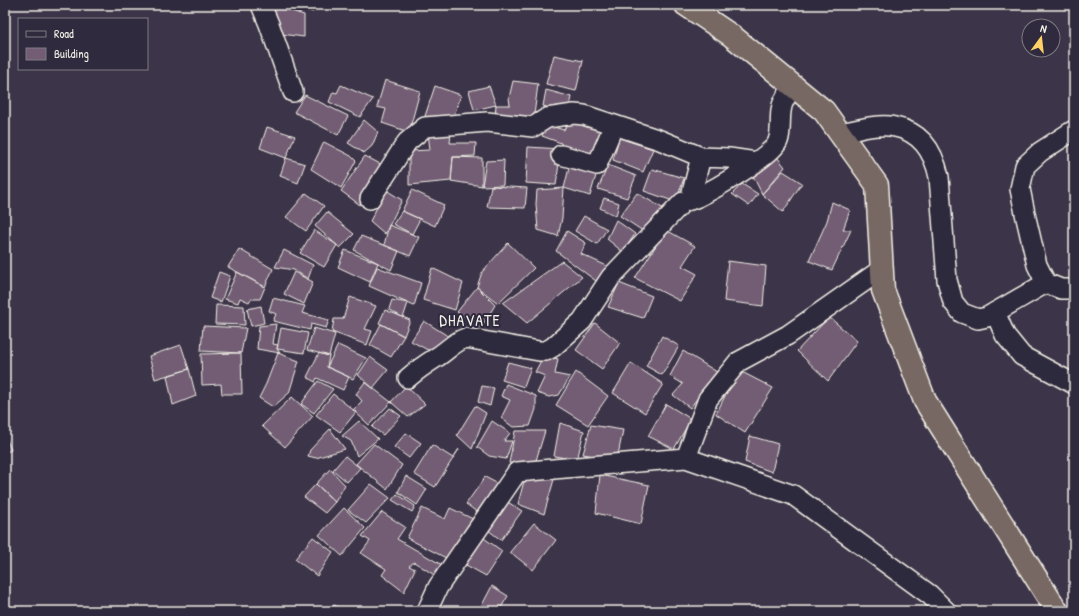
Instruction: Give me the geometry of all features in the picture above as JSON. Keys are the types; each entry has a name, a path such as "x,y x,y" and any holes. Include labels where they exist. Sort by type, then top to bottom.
{"highway":[{"path":"686,5 732,36 824,110 877,185 883,290 924,401 1057,611"}],"street":[{"path":"261,5 294,92"},
{"path":"408,378 428,361 437,357 461,339 466,338 539,352 546,351 553,347 582,321 611,277 683,202 698,197 770,152 778,142 781,128 781,110 784,99 795,87"},
{"path":"370,199 407,142 425,128 487,122 534,127 547,118 574,114 584,115 660,140 701,157 729,158 756,162"},
{"path":"561,155 597,165 614,124"},
{"path":"840,133 879,126 895,127 910,132 926,146 936,163 940,177 947,280 952,302 962,313 978,319 987,317 1046,283"},
{"path":"1074,130 1040,152 1025,166 1020,189 1037,265 1046,283 1061,289 1074,290"},
{"path":"690,200 701,157"},
{"path":"686,458 708,399 738,362 788,335 882,269"},
{"path":"995,312 1005,335 1022,356 1074,384"},
{"path":"427,611 438,587 517,472 686,458 793,495 930,595 946,611"}],"building":[{"path":"272,5 304,15 304,37 281,34"},
{"path":"291,5 316,5 313,12"},
{"path":"554,55 583,61 576,91 546,84"},
{"path":"385,80 420,91 409,132 382,123 386,109 377,107"},
{"path":"513,81 538,84 533,123 495,116 496,105 510,105 509,98"},
{"path":"341,85 373,99 360,117 329,102 333,92 337,93"},
{"path":"435,86 461,95 451,124 424,119"},
{"path":"489,86 496,105 474,110 469,91"},
{"path":"546,90 572,97 568,114 543,106"},
{"path":"305,95 348,116 338,135 294,112"},
{"path":"364,120 378,132 372,146 364,153 348,143"},
{"path":"568,121 604,132 597,156 561,149 561,143 542,136 547,125 564,130"},
{"path":"267,127 295,136 286,158 260,148"},
{"path":"428,133 451,133 450,143 476,143 475,156 453,157 451,181 409,185 409,151 430,150"},
{"path":"619,138 653,149 643,172 613,160"},
{"path":"324,142 351,156 356,161 341,188 311,169"},
{"path":"528,147 561,149 556,185 526,183"},
{"path":"365,156 386,167 360,205 341,191"},
{"path":"453,157 482,158 482,186 451,181"},
{"path":"777,157 785,167 762,194 752,174"},
{"path":"286,158 305,164 298,183 280,176"},
{"path":"504,160 503,185 482,186 486,161"},
{"path":"570,164 597,172 590,196 564,188"},
{"path":"608,165 636,176 627,198 598,189"},
{"path":"652,169 684,178 676,202 644,191"},
{"path":"783,171 802,183 783,212 762,194"},
{"path":"742,184 758,194 749,206 732,194"},
{"path":"491,186 527,188 525,208 487,207"},
{"path":"564,188 562,218 558,236 538,230 536,204 537,190"},
{"path":"386,190 402,200 385,234 370,221"},
{"path":"412,190 444,205 435,226 402,211"},
{"path":"306,193 324,206 306,231 286,217"},
{"path":"637,193 664,209 646,233 620,216"},
{"path":"604,198 619,203 616,216 600,208"},
{"path":"832,202 850,210 843,230 851,230 832,270 809,261 827,221"},
{"path":"402,211 420,219 412,234 393,224"},
{"path":"327,212 354,234 340,248 315,226"},
{"path":"584,216 607,229 597,244 575,231"},
{"path":"616,220 635,234 623,252 607,239"},
{"path":"389,225 419,237 410,256 384,245"},
{"path":"314,230 337,245 324,267 300,253"},
{"path":"666,230 695,246 682,266 697,274 680,301 635,278"},
{"path":"567,231 586,243 581,254 609,267 600,284 556,251"},
{"path":"361,236 399,251 391,270 354,250"},
{"path":"508,243 534,268 498,303 477,287 482,272"},
{"path":"239,249 273,269 265,287 228,267"},
{"path":"284,250 313,265 308,279 294,270 275,267"},
{"path":"345,250 378,263 370,282 338,267"},
{"path":"562,261 582,277 527,323 503,303"},
{"path":"728,261 766,266 763,306 724,301"},
{"path":"377,267 421,283 414,306 369,286"},
{"path":"432,268 463,283 455,310 423,300"},
{"path":"219,272 230,276 221,302 210,298"},
{"path":"237,272 265,287 260,299 251,299 249,302 240,298 238,303 225,299"},
{"path":"294,272 313,282 304,304 284,294"},
{"path":"619,283 652,296 643,318 608,307"},
{"path":"477,287 495,305 481,328 457,312"},
{"path":"350,297 376,306 365,329 372,331 367,345 332,332 334,319 343,319"},
{"path":"273,298 305,306 302,313 329,320 326,328 311,324 310,330 273,321 276,314 269,311"},
{"path":"392,300 408,303 403,318 389,309"},
{"path":"216,305 244,306 245,325 215,324"},
{"path":"261,306 264,323 251,326 247,309"},
{"path":"385,310 410,320 404,336 379,323"},
{"path":"829,317 857,341 828,381 797,351"},
{"path":"424,321 451,338 437,355 411,341"},
{"path":"595,323 620,343 602,369 576,350"},
{"path":"276,324 273,344 278,345 277,349 280,353 257,349 259,326"},
{"path":"381,324 404,336 391,357 370,345"},
{"path":"203,326 246,328 241,353 201,351"},
{"path":"281,328 308,333 304,353 277,349"},
{"path":"314,328 335,334 329,356 307,350"},
{"path":"662,336 679,346 662,375 646,366"},
{"path":"181,345 189,369 155,379 149,356"},
{"path":"338,345 366,358 353,379 327,367"},
{"path":"683,351 717,372 690,408 673,395 683,384 670,376"},
{"path":"241,353 242,394 222,394 221,384 202,385 201,354"},
{"path":"278,353 299,361 289,393 273,407 259,398"},
{"path":"319,353 329,356 327,367 349,377 343,390 317,378 315,382 307,377"},
{"path":"544,355 558,359 555,374 570,377 559,395 549,397 537,393 545,376 535,372"},
{"path":"370,357 388,370 373,388 358,375"},
{"path":"508,362 531,368 524,387 502,380"},
{"path":"631,363 663,384 645,413 613,393"},
{"path":"189,369 196,396 173,405 167,376"},
{"path":"738,370 773,388 745,433 716,414"},
{"path":"576,372 608,396 588,425 556,405"},
{"path":"318,381 333,389 314,413 301,404"},
{"path":"365,382 391,402 369,425 353,410 362,401 356,394"},
{"path":"506,384 536,396 536,409 530,426 513,427 501,418 510,400 501,396"},
{"path":"406,386 425,404 408,417 391,402"},
{"path":"482,386 494,388 490,406 478,402"},
{"path":"333,394 356,412 340,432 316,415"},
{"path":"292,397 313,416 285,447 262,426"},
{"path":"666,404 691,419 674,449 648,436"},
{"path":"475,406 486,413 472,449 457,435"},
{"path":"390,408 401,416 383,435 372,427"},
{"path":"359,421 378,439 357,456 351,441 342,436"},
{"path":"492,421 510,433 504,441 512,441 506,459 489,456 477,447"},
{"path":"560,423 584,431 577,460 554,456"},
{"path":"591,425 623,430 617,460 583,454"},
{"path":"330,429 345,449 316,458 308,456 310,450"},
{"path":"515,431 545,431 534,467 509,463"},
{"path":"406,433 421,443 409,458 394,447"},
{"path":"5,435 11,450 5,453"},
{"path":"750,436 778,444 772,472 745,462"},
{"path":"374,444 402,465 387,489 356,464"},
{"path":"432,445 453,458 459,449 435,487 414,474"},
{"path":"345,456 360,468 347,482 333,470"},
{"path":"330,469 345,485 335,502 316,484"},
{"path":"600,475 649,485 641,524 596,513"},
{"path":"406,476 427,489 417,505 398,492"},
{"path":"555,476 544,514 518,504 525,477"},
{"path":"485,477 502,486 481,515 466,504"},
{"path":"316,484 335,502 325,513 304,497"},
{"path":"371,484 390,498 366,523 348,510"},
{"path":"397,494 415,506 412,512 392,500"},
{"path":"506,501 522,511 501,540 488,530"},
{"path":"344,508 365,528 342,556 319,535"},
{"path":"422,508 445,519 450,508 473,519 448,559 407,538"},
{"path":"382,512 405,527 397,539 442,565 436,576 414,562 409,566 415,569 404,592 382,575 386,569 361,553 370,541 362,536"},
{"path":"534,523 556,540 533,570 510,552"},
{"path":"481,536 502,551 486,576 466,565"},
{"path":"313,537 333,552 317,576 295,559"},
{"path":"492,586 508,596 499,611 487,611 481,607"},
{"path":"334,605 346,611 330,611"}],"district":[{"name":"DHAVATE","path":"470,320"}]}
